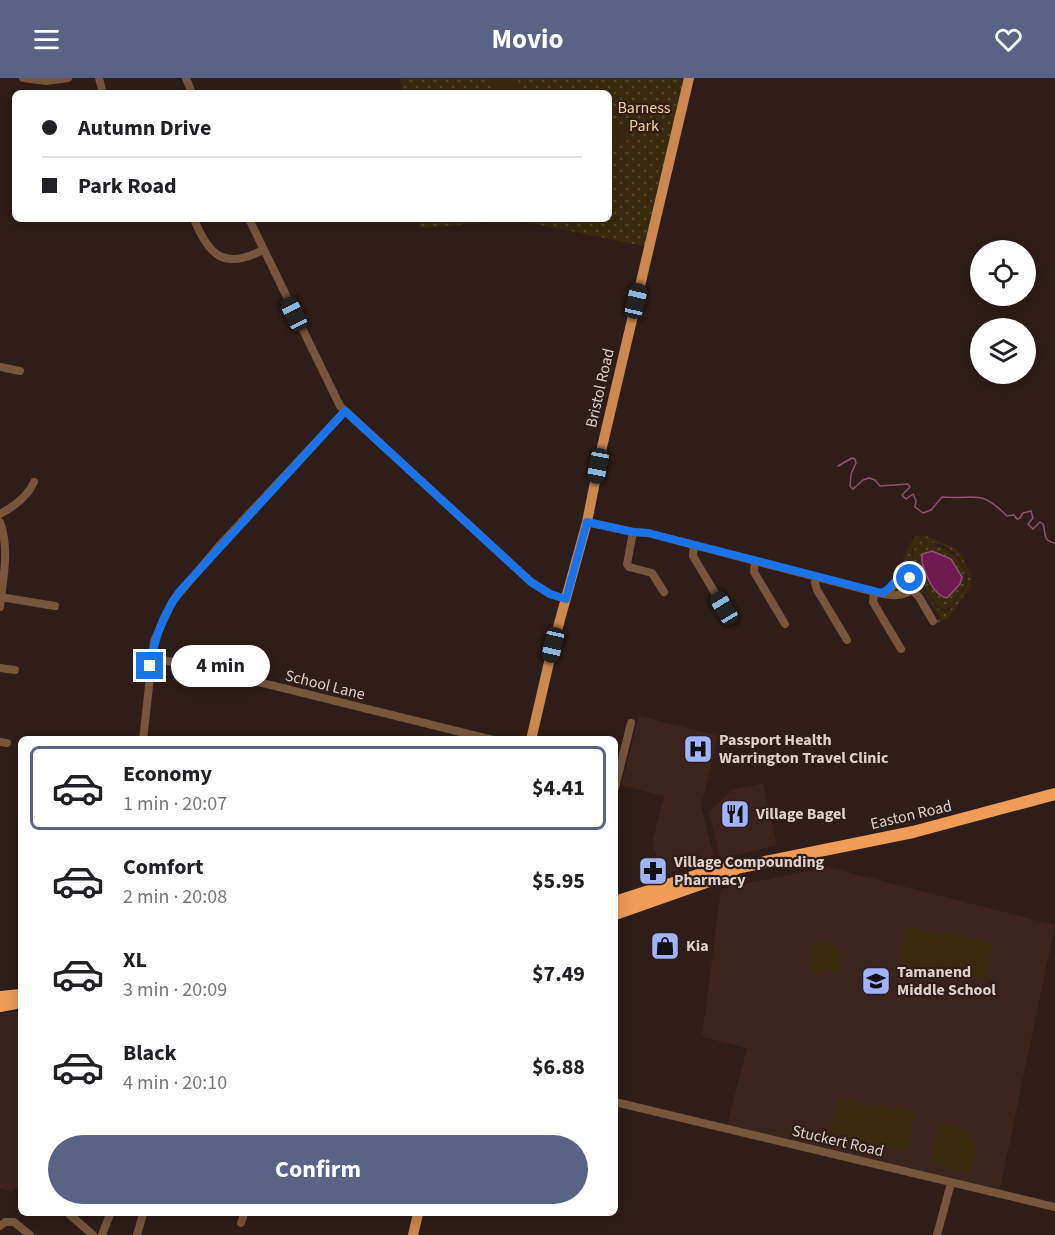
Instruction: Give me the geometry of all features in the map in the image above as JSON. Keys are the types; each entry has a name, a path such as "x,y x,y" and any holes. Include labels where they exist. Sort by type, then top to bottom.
{"highway":[{"name":"Easton Road","path":"618,901 720,868 736,868 923,830 1055,794"},
{"name":"Easton Road","path":"618,913 726,875 736,868"},
{"path":"0,997 18,996"},
{"path":"0,1006 18,1003"}],"main road":[{"name":"Bristol Road","path":"532,736 587,522 604,437 689,78"},
{"path":"413,1235 418,1216"}],"street":[{"path":"23,78 46,81 68,78"},
{"path":"195,222 203,241 220,257 241,260 263,250"},
{"path":"250,222 340,406 531,582 550,594 566,599"},
{"path":"0,367 20,371"},
{"path":"143,736 151,658 157,632 165,613 180,591 345,411"},
{"path":"0,514 21,498 34,482"},
{"path":"0,522 6,546 0,606"},
{"path":"587,522 648,533 878,592 899,596 912,590"},
{"path":"633,532 627,564 629,567 652,573 664,592"},
{"path":"694,545 693,556 724,608"},
{"path":"754,561 754,572 785,624"},
{"path":"878,592 890,590 899,577 904,575 912,581 912,590 919,597 933,621"},
{"path":"816,577 816,589 847,640"},
{"path":"878,592 873,603 901,649"},
{"path":"0,597 55,606"},
{"name":"School Lane","path":"151,658 477,736"},
{"path":"0,668 15,670"},
{"path":"618,776 631,723"},
{"name":"Stuckert Road","path":"618,1103 1055,1207"},
{"path":"937,1235 951,1183"},
{"path":"71,1216 93,1235"},
{"path":"102,1235 109,1216"},
{"path":"137,1235 142,1216"},
{"path":"241,1223 243,1216"},
{"path":"0,1226 5,1222 14,1221 30,1235"}],"shaded area":[{"path":"932,551 951,559 962,577 960,584 947,598 932,586 923,566 922,554"},
{"path":"639,716 718,736 701,806 714,858 664,875 652,843 664,796 621,785"},
{"path":"763,783 777,845 720,859 709,812 732,790"},
{"name":"Tamanend Middle School","path":"827,867 1055,925 999,1194 726,1128 747,1048 702,1037 721,889"},
{"path":"18,1011 18,1187 11,1192 0,1188 0,1014"}],"green space":[{"name":"Barness Park","path":"400,78 689,78 649,247 525,222 612,222 612,90 402,90"},
{"path":"493,78 521,78 516,90 499,90"},
{"path":"614,124 631,128 626,143 613,140 612,126"},
{"name":"Barness Park","path":"418,222 491,222 419,228"},
{"path":"918,535 955,548 972,576 971,586 948,618 937,623 936,621 940,618 925,593 919,593 925,590 937,608 949,611 965,587 968,575 959,558 950,549 939,544 920,544 911,552 924,587 918,592 917,580 910,573 913,563 904,561 903,558 913,539"},
{"path":"929,543 946,550 960,560 966,575 960,593 945,610 939,607 929,595 913,557 916,547"},
{"path":"905,927 993,941 988,979 899,965"},
{"path":"822,940 828,941 839,950 841,959 839,970 823,970 820,975 812,973 808,964 811,960 810,945"},
{"path":"836,1099 914,1111 909,1151 830,1139"},
{"path":"950,1123 965,1132 974,1143 976,1156 969,1173 929,1164 939,1124"}],"waterway":[{"path":"838,466 852,458 855,459 850,486 853,489 869,478 875,480 880,486 908,484 910,487 902,495 906,499 913,494 916,500 915,507 923,513 931,510 942,497 983,498 1007,516 1014,515 1017,519 1023,513 1031,511 1033,518 1028,524 1033,529 1040,522 1043,524 1046,538 1055,543"}],"place":[{"name":"Passport Health Warrington Travel Clinic","path":"698,749"},
{"name":"Village Bagel","path":"735,814"},
{"name":"Village Compounding Pharmacy","path":"653,871"},
{"name":"Kia","path":"665,946"},
{"name":"Tamanend Middle School","path":"876,981"}],"route":[{"path":"150,666 157,632 165,613 180,591 345,411 531,582 550,594 566,599 587,522 648,533 882,593 890,590 901,576 910,578"}]}
